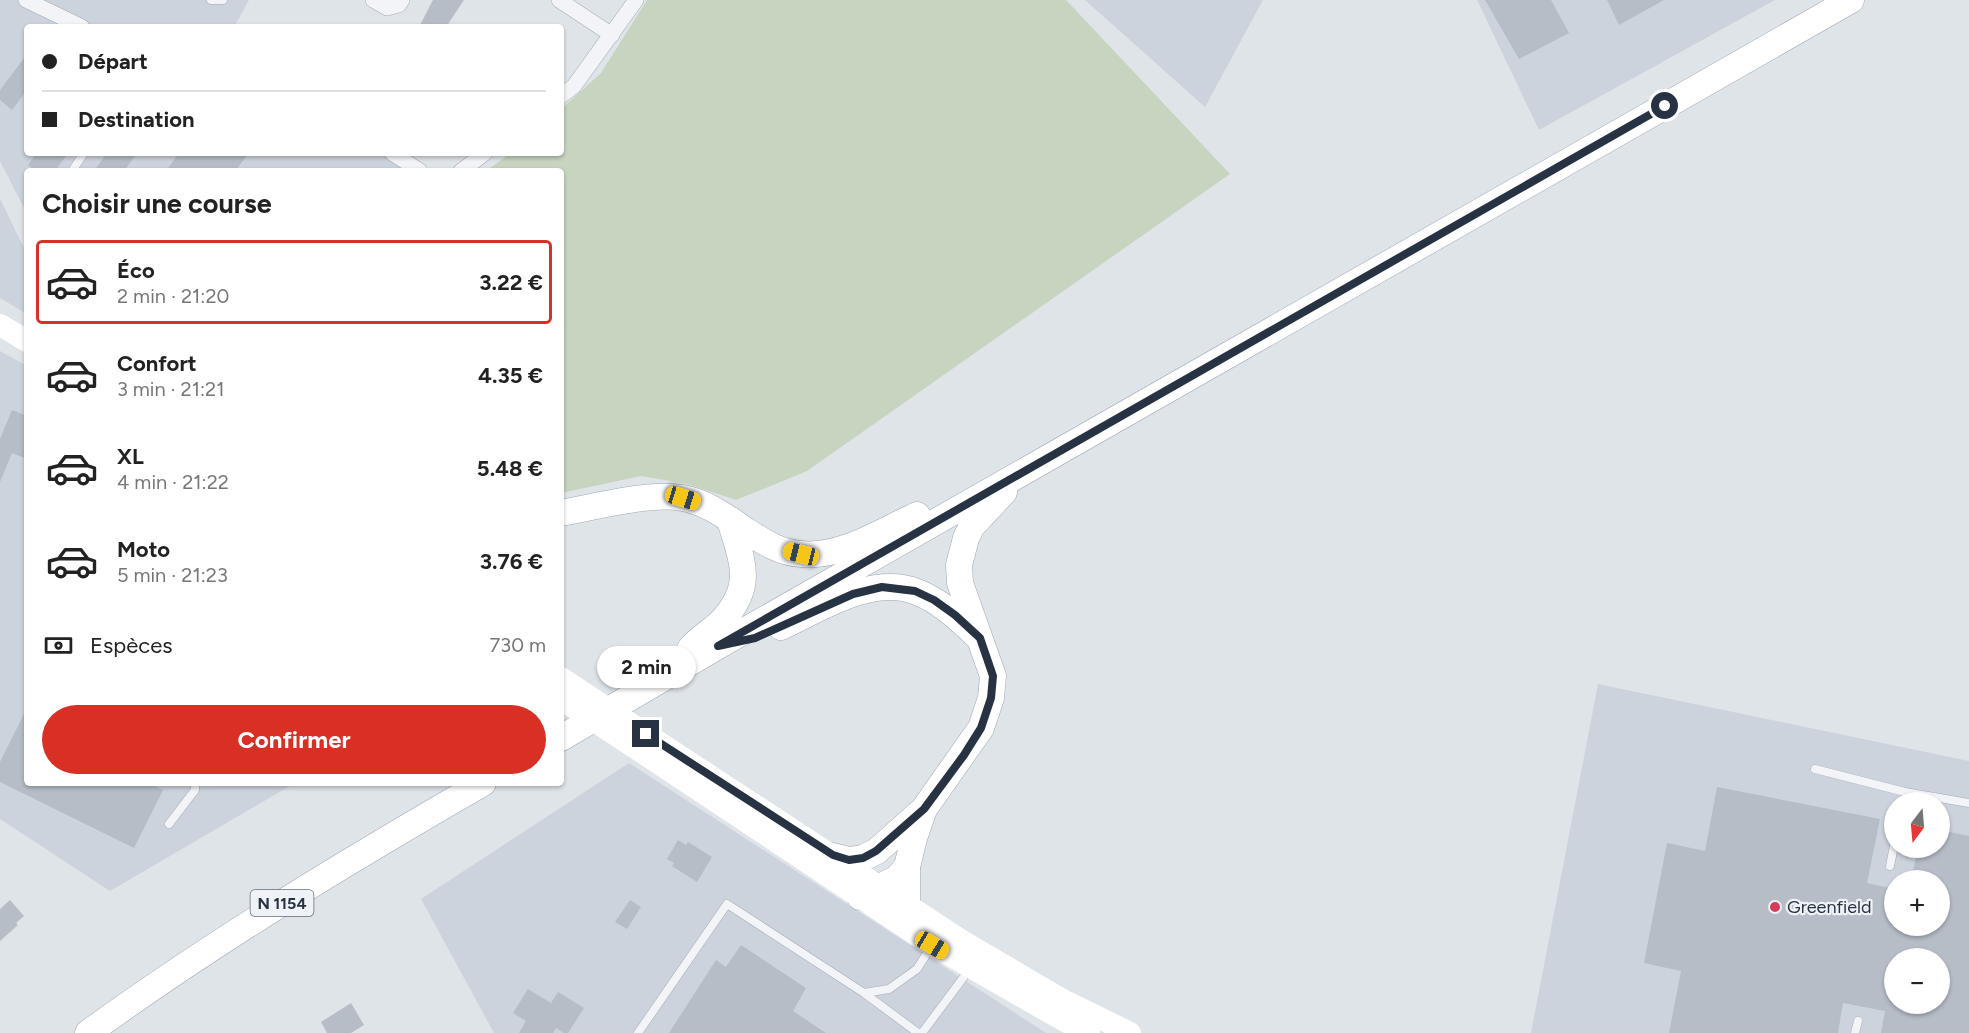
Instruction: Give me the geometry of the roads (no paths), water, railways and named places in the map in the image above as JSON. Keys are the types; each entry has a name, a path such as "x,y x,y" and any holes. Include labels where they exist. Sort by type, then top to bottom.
{"main road":[{"path":"564,736 718,646 1851,0"},
{"path":"0,325 24,339"},
{"path":"833,855 849,860 863,858 876,851 924,809 981,728 991,698 993,676 960,583 959,566 972,526 1023,472"},
{"path":"564,512 660,496 683,498 700,503 779,549 801,554 827,553 853,545 919,514 940,519"},
{"path":"670,675 694,643 721,622 735,605 742,589 744,568 730,520"},
{"path":"718,646 755,638 853,594 882,587 915,591 934,600 955,615 980,638"},
{"path":"564,680 638,739 868,886 947,943 1130,1033"},
{"path":"564,701 638,739 833,855 868,886 907,904 970,968 1065,1027 1089,1033"},
{"name":"N 1154","path":"88,1033 178,969 272,909 478,786"},
{"path":"907,904 907,867 924,809"},
{"path":"868,886 876,851"},
{"path":"868,886 896,879 907,867"}],"street":[{"path":"26,0 76,24"},
{"path":"373,0 387,8 399,5 402,0"},
{"path":"559,0 612,35"},
{"path":"564,94 574,86 636,0"},
{"path":"397,156 415,168"},
{"path":"465,168 481,156"}],"lane":[{"path":"211,0 220,2 223,0"},
{"path":"1815,769 1905,792"},
{"path":"169,824 195,790 195,786"},
{"path":"1950,799 1969,802"},
{"path":"1890,866 1892,858"},
{"path":"638,1033 727,904 864,993 918,1033"},
{"path":"864,993 889,989 947,943"},
{"path":"922,1033 970,968"},
{"path":"1855,1033 1858,1021"}],"place":[{"name":"Greenfield","path":"1775,907"}]}
